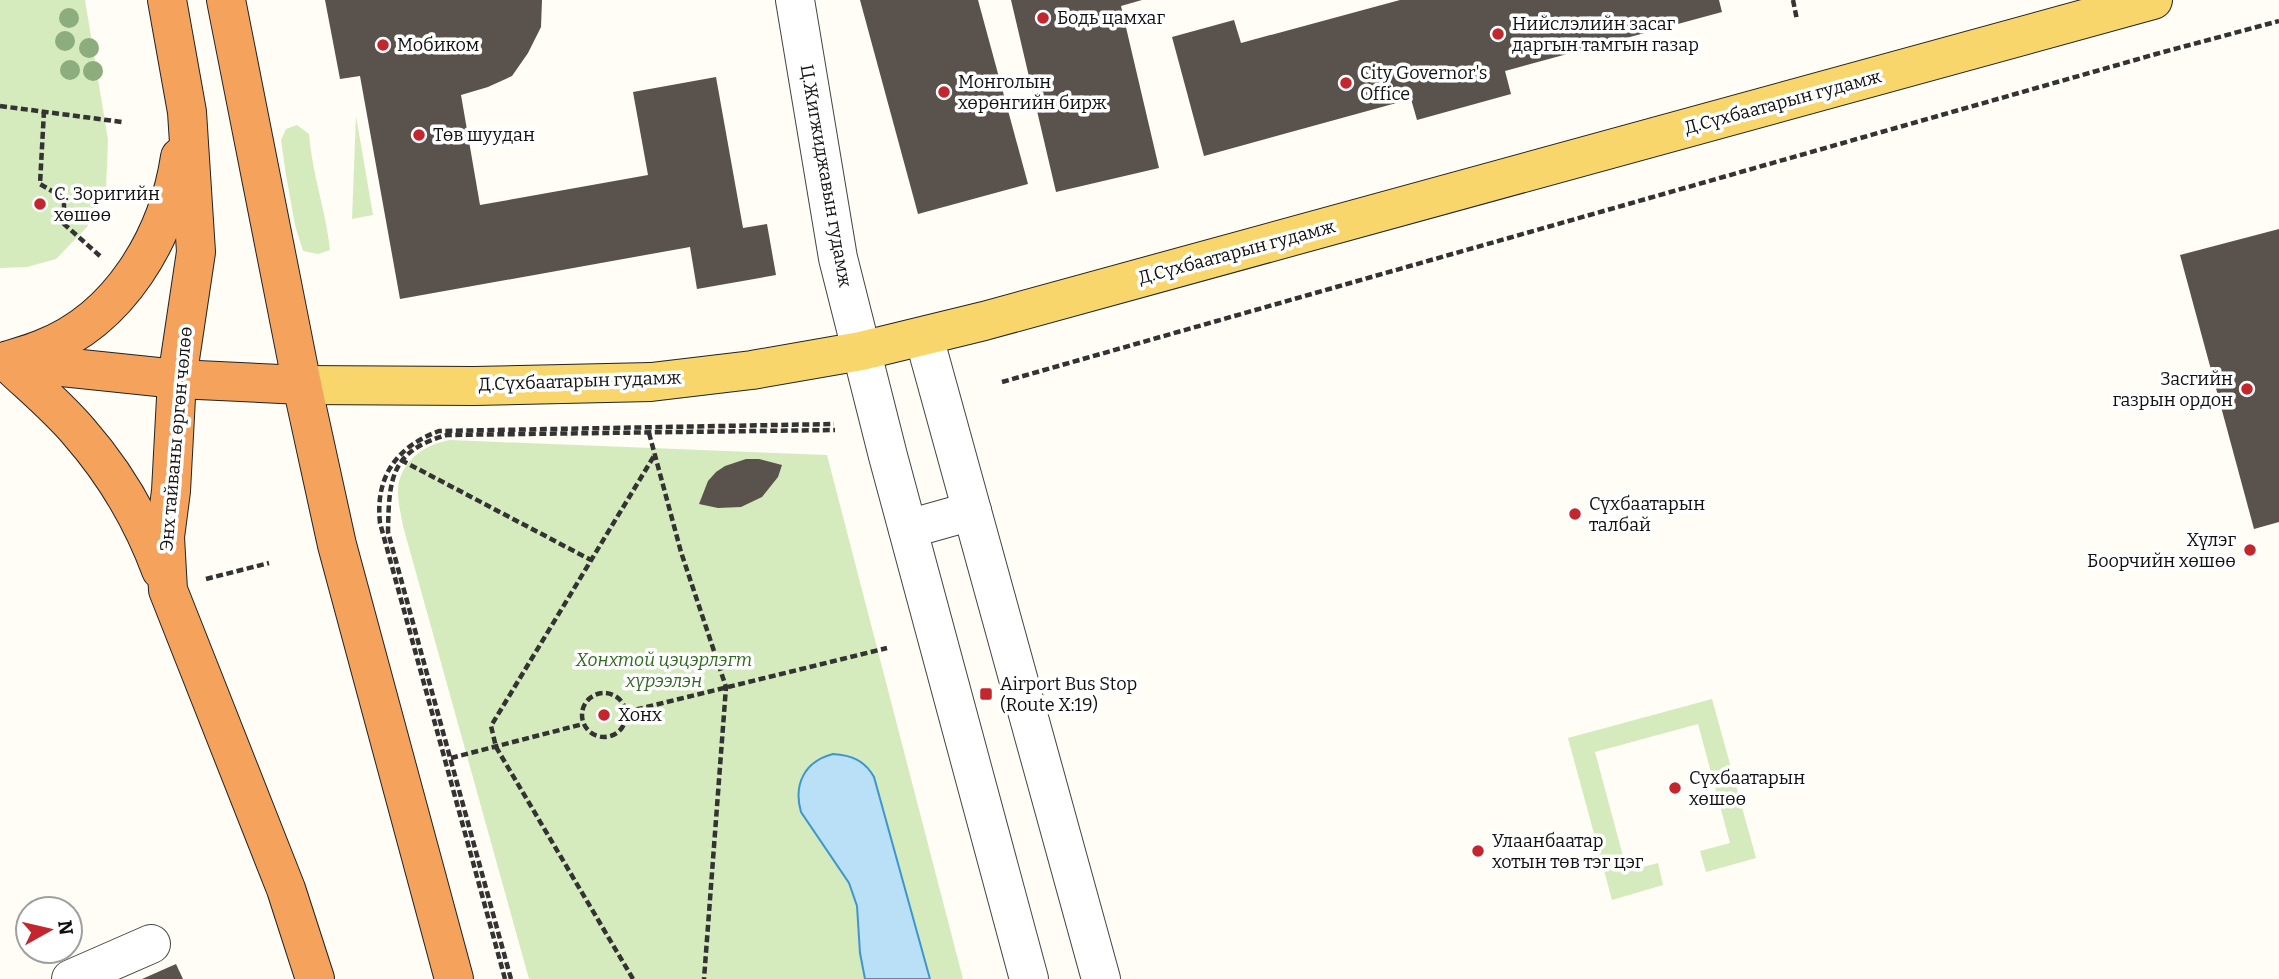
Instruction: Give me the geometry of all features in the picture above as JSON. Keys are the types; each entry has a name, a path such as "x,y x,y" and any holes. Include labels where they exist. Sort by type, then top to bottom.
{"highway":[{"name":"Энх тайваны өргөн чөлөө","path":"167,0 187,111 196,252 177,379 171,491 165,537 168,590 286,889 315,979"},
{"path":"226,0 302,385 337,545 454,979"},
{"path":"3,360 44,349 78,330 108,305 134,275 154,242 168,205 178,170 187,111"},
{"path":"3,360 177,379 302,385"},
{"path":"3,360 78,430 107,466 137,515 168,590"}],"main road":[{"name":"Д.Сүхбаатарын гудамж","path":"302,385 474,386 651,382 752,370 861,351 924,337 2153,0"}],"street":[{"name":"Ц.Жигжиджавын гудамж","path":"795,0 838,258 1029,979"},
{"path":"924,337 1101,979"},
{"path":"908,529 972,511"},
{"path":"71,979 151,944"}],"path":[{"path":"1793,0 1797,20"},
{"path":"1002,382 2129,61 2279,21"},
{"path":"0,106 122,122"},
{"path":"44,111 40,184 64,198 64,225 100,256"},
{"path":"505,979 380,523 378,504 383,483 393,463 410,445 439,431 834,427 649,433 447,435 428,440 412,449 401,460 392,478 388,501 388,532 511,979"},
{"path":"649,433 681,552 726,687 704,979"},
{"path":"633,979 496,747 491,726 654,456"},
{"path":"401,460 591,560"},
{"path":"206,579 269,563"},
{"path":"626,712 887,648"},
{"path":"597,694 612,695 623,705 626,712 624,726 619,732 607,737 593,735 583,724 582,709 590,698 597,694"},
{"path":"450,758 583,724"}],"green space":[{"path":"0,0 85,0 108,140 106,189 87,227 56,259 27,267 0,268"},
{"path":"356,116 373,215 352,219"},
{"path":"297,125 309,134 328,235 330,250 318,254 303,251 295,225 286,175 281,140 286,129"},
{"name":"Хонхтой цэцэрлэгт хүрээлэн","path":"450,440 827,455 963,979 529,979 399,505 399,481 408,463 423,450"},
{"path":"1712,699 1756,858 1706,872 1700,851 1730,843 1698,724 1595,752 1627,871 1658,863 1663,885 1612,900 1568,738"}],"water":[{"path":"833,754 857,760 874,777 930,979 865,979 860,953 857,906 849,883 801,812 799,802 800,783 808,768 823,757"}],"building":[{"name":"Төв шуудан","path":"325,0 542,0 541,27 512,76 461,95 480,205 648,175 633,92 716,77 743,228 767,224 776,275 697,289 690,247 400,299 360,76 340,79"},
{"name":"Монголын хөрөнгийн бирж","path":"860,0 978,0 1028,184 918,214"},
{"path":"1011,0 1142,0 1121,6 1159,168 1056,192"},
{"name":"City Governor's Office","path":"1400,0 1719,0 1722,12 1505,71 1511,94 1417,120 1411,99 1204,156 1172,37 1234,20 1241,43"},
{"name":"Засгийн газрын ордон","path":"2279,229 2279,522 2254,529 2180,255"},
{"path":"746,459 759,459 782,465 778,477 762,497 741,507 718,508 699,504 708,481 716,472"},
{"path":"176,964 183,979 142,979"}],"place":[{"name":"Бодь цамхаг","path":"1043,18"},
{"name":"Нийслэлийн засаг даргын тамгын газар","path":"1498,34"},
{"name":"Мобиком","path":"383,45"},
{"name":"City Governor's Office","path":"1346,83"},
{"name":"Монголын хөрөнгийн бирж","path":"944,92"},
{"name":"Төв шуудан","path":"419,135"},
{"name":"С. Зоригийн хөшөө","path":"40,204"},
{"name":"Засгийн газрын ордон","path":"2247,389"},
{"name":"Сүхбаатарын талбай","path":"1575,514"},
{"name":"Хүлэг Боорчийн хөшөө","path":"2250,550"},
{"name":"Airport Bus Stop (Route X:19)","path":"986,694"},
{"name":"Хонх","path":"604,715"},
{"name":"Сүхбаатарын хөшөө","path":"1675,788"},
{"name":"Улаанбаатар хотын төв тэг цэг","path":"1478,851"}]}
